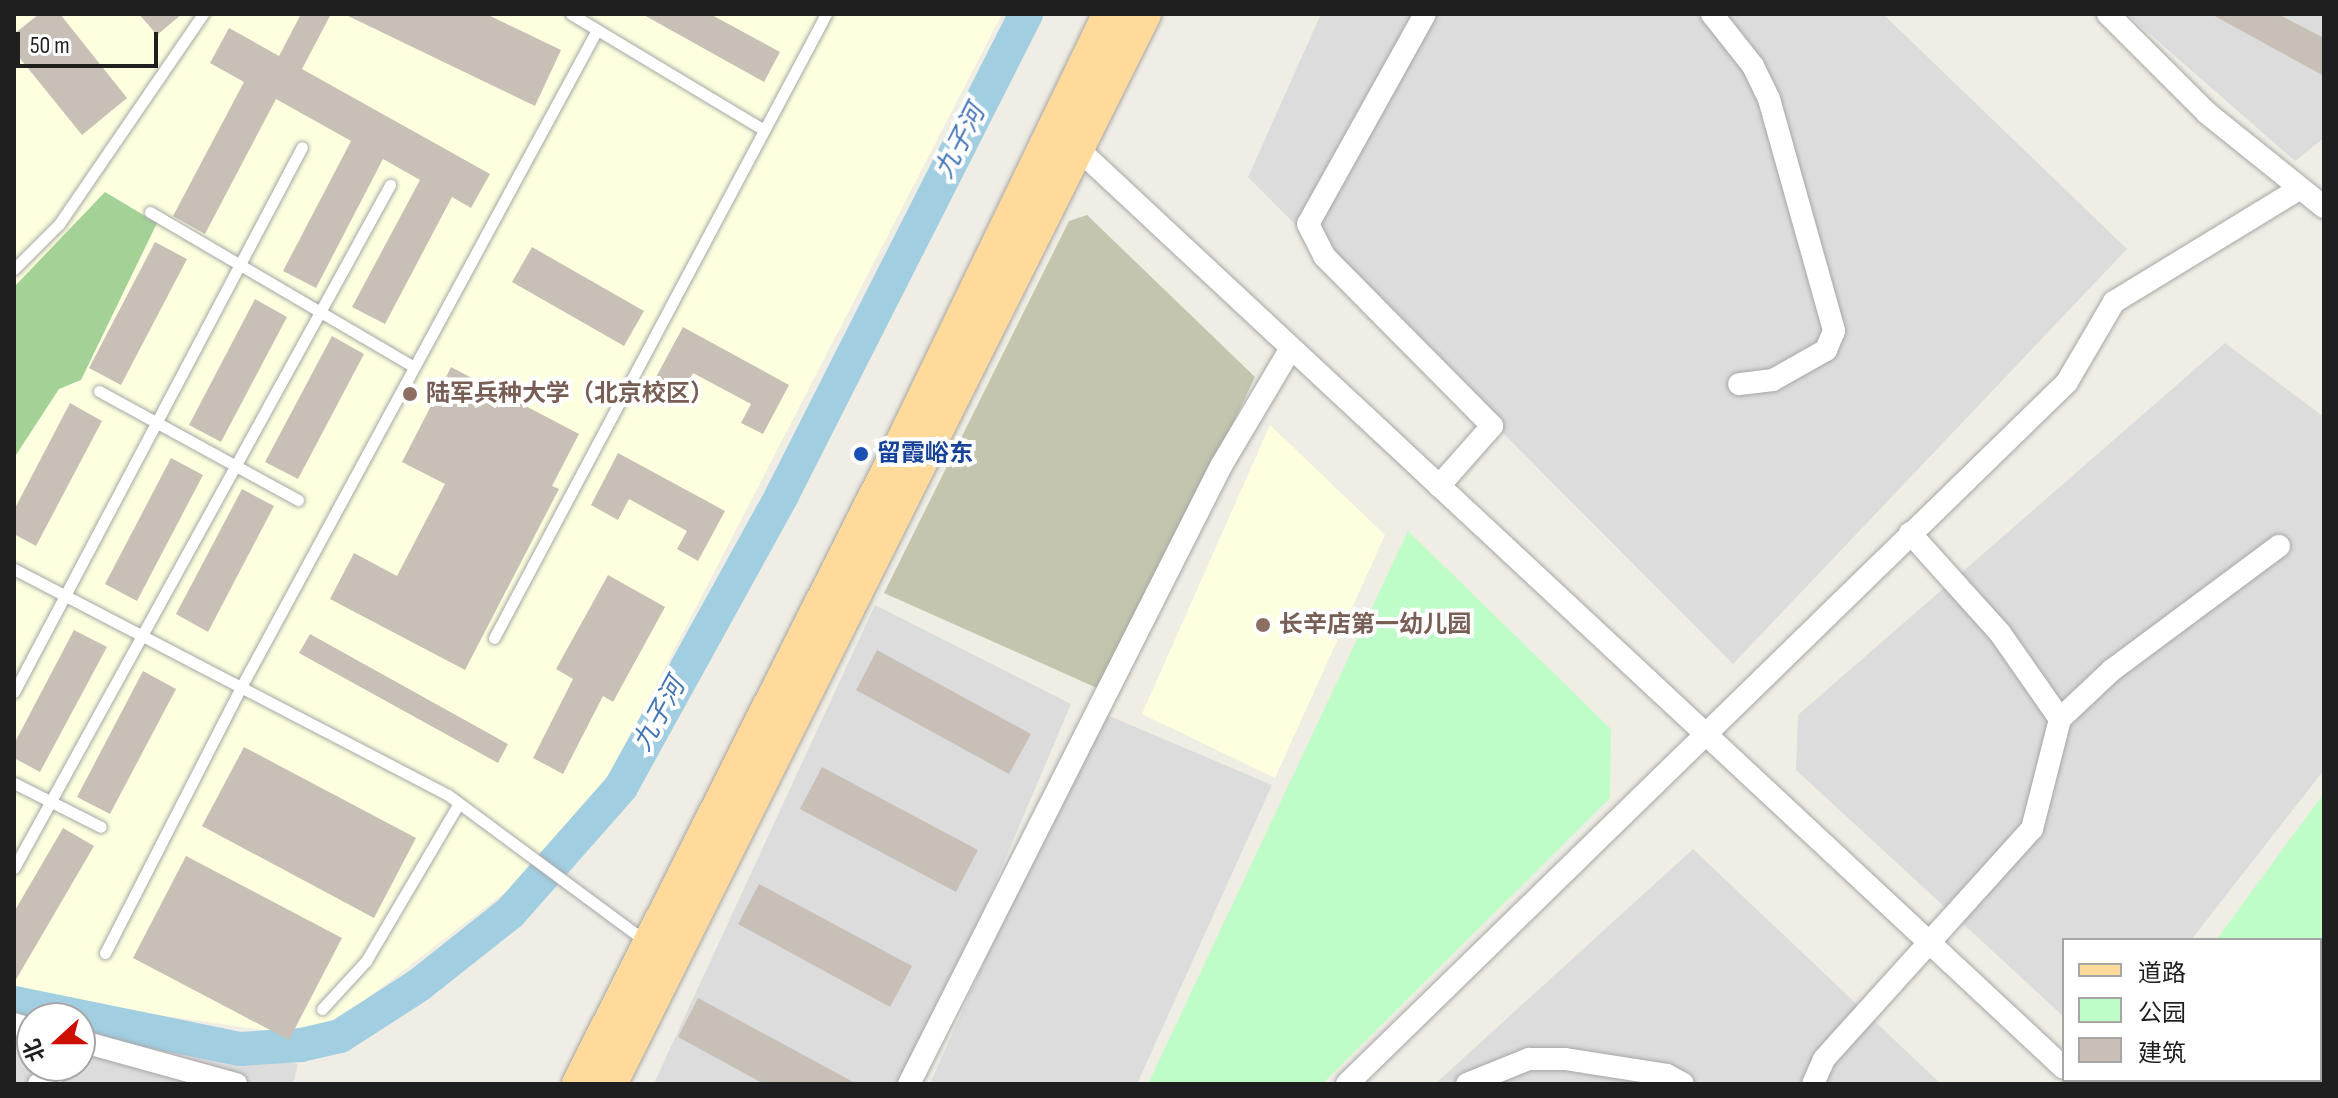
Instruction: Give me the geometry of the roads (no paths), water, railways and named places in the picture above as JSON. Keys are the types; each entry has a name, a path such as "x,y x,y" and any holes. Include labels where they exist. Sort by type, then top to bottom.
{"main road":[{"path":"579,1084 898,452 1110,14"},
{"path":"610,1084 1144,14"}],"street":[{"path":"1425,14 1308,224 1324,256 1492,426 1439,486"},
{"path":"1712,14 1753,66 1769,99 1834,331 1826,350 1773,380 1739,384"},
{"path":"2108,14 2207,113 2324,207"},
{"path":"1077,148 2062,1066"},
{"path":"1347,1084 1703,732 2067,382 2114,302 2299,189"},
{"path":"909,1084 1221,466 1291,348"},
{"path":"1910,533 2000,633 2060,719"},
{"path":"1813,1084 1824,1059 2032,829 2060,719 2112,670 2279,546"},
{"path":"96,1051 236,1084"},
{"path":"1467,1084 1529,1059 1553,1059 1667,1075 1683,1084"}],"lane":[{"path":"14,269 59,224 203,14"},
{"path":"571,14 761,128"},
{"path":"494,638 761,128 826,14"},
{"path":"105,953 241,687 597,30"},
{"path":"14,692 302,147"},
{"path":"14,868 390,185"},
{"path":"150,212 414,367"},
{"path":"99,391 298,500"},
{"path":"14,569 459,803 516,842 650,945"},
{"path":"14,783 101,827"},
{"path":"322,1009 366,961 459,803"}],"waterway":[{"name":"九子河","path":"14,1003 240,1049 301,1045 340,1036 419,985 510,913 621,787 782,495 1026,14"}],"place":[{"name":"陆军兵种大学（北京校区）","path":"410,394"},
{"name":"留霞峪东","path":"861,454"},
{"name":"长辛店第一幼儿园","path":"1263,625"}]}
